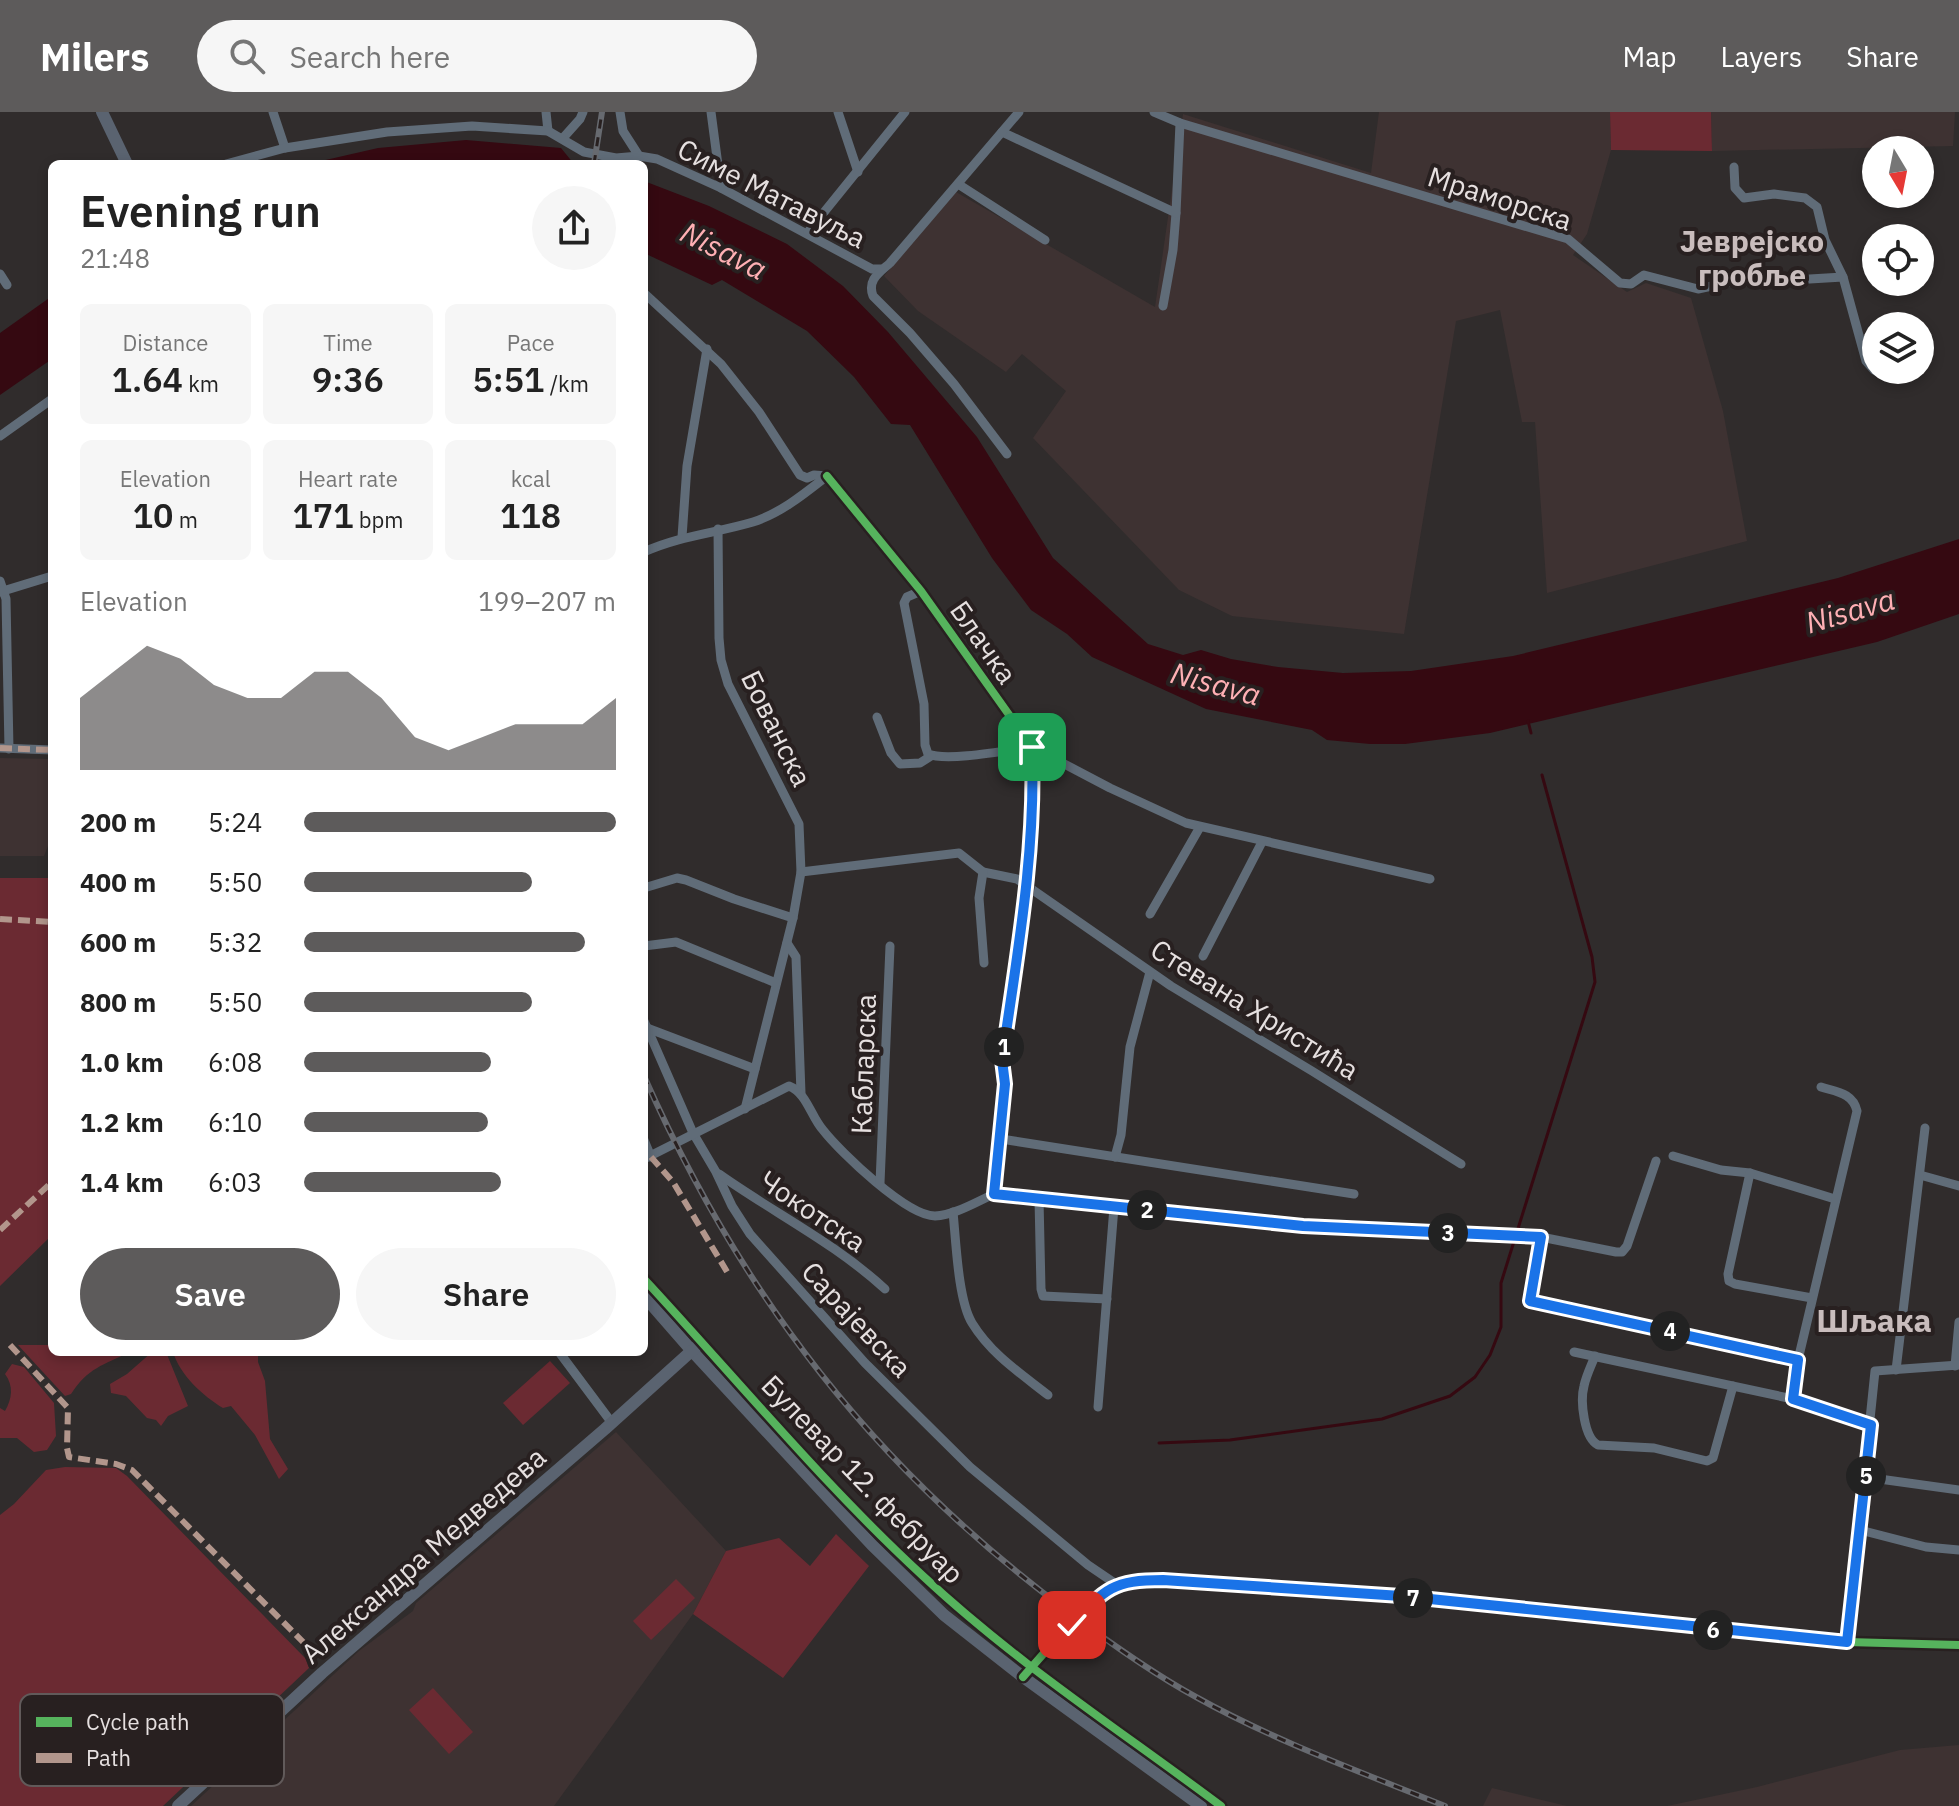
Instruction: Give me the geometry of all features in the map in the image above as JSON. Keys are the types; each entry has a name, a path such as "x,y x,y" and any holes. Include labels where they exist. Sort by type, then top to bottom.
{"main road":[{"path":"102,112 125,160"},
{"name":"Булевар 12. фебруар","path":"648,1284 696,1347"},
{"name":"Булевар 12. фебруар","path":"648,1300 696,1347 872,1545 944,1615 1221,1806"},
{"name":"Александра Медведева","path":"284,1709 696,1347"},
{"name":"Булевар 12. фебруар","path":"1028,1672 1201,1806"},
{"name":"Александра Медведева","path":"178,1806 200,1786"}],"street":[{"path":"273,112 285,148"},
{"path":"546,112 548,131"},
{"path":"241,160 285,148 429,128 472,126 548,131 563,138 583,112"},
{"path":"620,112 623,131 639,156"},
{"path":"711,112 721,188"},
{"path":"838,112 858,172"},
{"path":"808,232 905,112"},
{"path":"1007,454 954,384 870,289 881,269 890,263 1019,112"},
{"path":"1154,112 1180,123 1173,250 1163,306"},
{"name":"Мраморска","path":"1180,123 1568,239 1620,283 1631,284 1637,277 1651,275 1698,289 1764,276 1793,280 1843,277"},
{"path":"1002,132 1176,213"},
{"name":"Симе Матавуља","path":"563,138 578,149 594,155 657,159 808,232 872,269 881,269"},
{"path":"1734,167 1735,188 1744,198 1774,194 1805,198 1817,207 1825,240 1843,277 1862,346"},
{"path":"958,184 1045,240"},
{"path":"0,274 7,285"},
{"path":"648,297 707,349 759,412 800,475 807,478 827,476"},
{"path":"682,537 687,466 707,349"},
{"path":"0,436 48,402"},
{"path":"648,550 682,537 752,522 774,514 827,476"},
{"name":"Блачка","path":"827,476 921,591 1032,747"},
{"name":"Бованска","path":"718,529 721,660 728,684 799,824 801,872 793,918 745,1109"},
{"path":"48,577 2,588 4,748 48,750"},
{"path":"921,591 907,597 904,603 924,704 925,745 931,756"},
{"path":"877,717 891,753 900,764 920,763 931,756 1032,747 1110,788 1200,827 1430,879"},
{"path":"994,1194 1005,1084 1002,1060 1028,887 1034,784 1032,747"},
{"path":"1150,914 1200,827"},
{"path":"1203,956 1262,842"},
{"name":"Стевана Христића","path":"801,872 955,852 963,855 983,872 1017,879 1150,972 1461,1164"},
{"path":"983,872 979,898 984,963"},
{"path":"648,887 677,878 793,918"},
{"path":"648,946 676,942 776,983"},
{"name":"Бованска","path":"787,943 796,957 801,1094"},
{"name":"Кабларска","path":"880,1183 890,946"},
{"path":"1115,1157 1121,1135 1130,1047 1150,972"},
{"path":"648,1025 755,1069"},
{"name":"Сарајевска","path":"648,1031 693,1133 750,1234 865,1363 970,1467 1088,1565 1116,1584"},
{"path":"648,1157 786,1087 794,1087 822,1129 867,1174 912,1210 936,1216 994,1194 1303,1226 1541,1237 1622,1252 1627,1246 1656,1161"},
{"path":"1793,1399 1798,1360 1857,1111 1855,1100 1849,1096 1821,1087"},
{"path":"1896,1370 1925,1128"},
{"path":"1001,1139 1354,1194"},
{"path":"1673,1156 1721,1170 1750,1173 1835,1199"},
{"name":"Чокотска","path":"716,1172 763,1205 834,1247 885,1289"},
{"path":"1750,1173 1729,1281 1812,1298"},
{"path":"1920,1175 1959,1186"},
{"path":"1039,1199 1043,1296 1107,1299"},
{"path":"1098,1407 1114,1207"},
{"path":"953,1212 960,1279 970,1320 997,1356 1048,1395"},
{"path":"1541,1237 1530,1301 1798,1360"},
{"path":"1847,1642 1875,1371 1957,1366 1959,1322"},
{"path":"1574,1352 1793,1399 1871,1425"},
{"path":"562,1356 612,1423"},
{"path":"1595,1356 1582,1390 1587,1432 1598,1445 1654,1448 1707,1461 1713,1458 1733,1386"},
{"path":"1865,1477 1911,1486 1959,1490"},
{"path":"1860,1530 1926,1547 1959,1550"},
{"path":"1028,1672 1100,1595 1116,1584 1163,1580 1401,1596 1847,1642 1959,1645"}],"shaded area":[{"path":"1379,112 1610,112 1611,150 1587,234 1573,255 1627,292 1646,283 1691,298 1723,411 1747,541 1547,593 1535,422 1522,422 1500,310 1456,321 1404,634 1232,616 1179,590 1033,438 1066,391 1022,354 1006,372 918,311 884,276 956,192 1155,307 1183,114 1371,173"},
{"name":"Јеврејско гробље","path":"1610,112 1711,112 1712,151 1611,150"},
{"path":"1711,112 1955,112 1953,146 1934,146 1934,136 1862,136 1862,148 1712,151"},
{"path":"0,758 48,759 48,846 44,856 0,856"},
{"path":"0,878 48,878 48,1239 0,1286"},
{"path":"18,1345 48,1345 48,1356 122,1356 97,1368 71,1394 65,1396"},
{"path":"147,1356 168,1356 188,1406 168,1416 161,1426 156,1420 147,1418 126,1396 111,1393 110,1384"},
{"path":"174,1356 258,1356 265,1381 270,1439 288,1469 279,1479 255,1435 231,1406 223,1408 200,1391"},
{"path":"550,1361 570,1383 523,1425 503,1403"},
{"path":"12,1364 24,1367 54,1403 56,1436 47,1450 34,1452 17,1438 0,1438 0,1408 5,1411 11,1392 5,1374"},
{"path":"616,1432 726,1551 693,1614 554,1806 191,1806 213,1786 284,1786 284,1720 359,1651 413,1611 416,1603"},
{"path":"65,1467 116,1468 306,1659 309,1668 281,1694 20,1694 20,1786 184,1786 163,1806 0,1806 0,1515 46,1470"},
{"path":"836,1534 869,1566 783,1678 693,1614 726,1551 779,1538 810,1566"},
{"path":"676,1579 695,1598 651,1640 633,1621"},
{"path":"433,1688 473,1732 449,1754 409,1710"},
{"path":"1959,1745 1959,1806 1667,1806 1757,1787 1900,1750"},
{"path":"1492,1788 1567,1806 1483,1806"}],"water":[{"path":"466,140 561,148 571,160 326,160 378,148"},
{"name":"Nisava","path":"648,183 709,206 787,244 843,286 888,332 977,437 1053,558 1148,644 1183,655 1201,650 1278,667 1343,673 1411,671 1513,656 1838,578 1959,539 1959,614 1877,642 1490,733 1405,744 1327,740 1312,730 1206,709 1092,657 1067,634 1031,610 992,558 910,425 891,424 854,377 807,331 722,280 712,285 648,255"},
{"path":"48,299 48,362 0,395 0,333"}],"waterway":[{"path":"1528,721 1531,733"},
{"path":"1159,1443 1230,1440 1382,1419 1450,1396 1475,1377 1490,1355 1501,1327 1501,1283 1595,982 1592,957 1542,775"}],"railway":[{"path":"595,160 602,112"},
{"path":"648,1085 682,1157 724,1233 770,1305 875,1438 935,1499 1000,1558 1070,1613 1180,1688 1287,1742 1445,1806"}],"marked path":[{"path":"0,748 48,750"},
{"path":"0,919 48,922"},
{"path":"651,1157 673,1182 729,1275"},
{"path":"0,1230 48,1186"},
{"path":"10,1345 68,1408 69,1457 116,1464 132,1470 321,1660"}],"cycle path":[{"path":"827,476 921,591 1032,747 1034,784 1028,887 1002,1060 1005,1084 994,1194"},
{"path":"648,1283 815,1468 923,1576 1031,1667 1221,1806"},
{"path":"1023,1677 1069,1626 1108,1590 1119,1584 1141,1580 1401,1596 1847,1642 1959,1645"}],"district":[{"name":"Јеврејско гробље","path":"1752,257"},
{"name":"Шљака","path":"1874,1320"}],"route":[{"path":"1032,747 1031,858 1002,1060 1005,1084 994,1194 1303,1226 1541,1237 1530,1301 1798,1360 1793,1399 1871,1425 1847,1642 1401,1596 1163,1580 1116,1584 1100,1595 1072,1625"}]}
